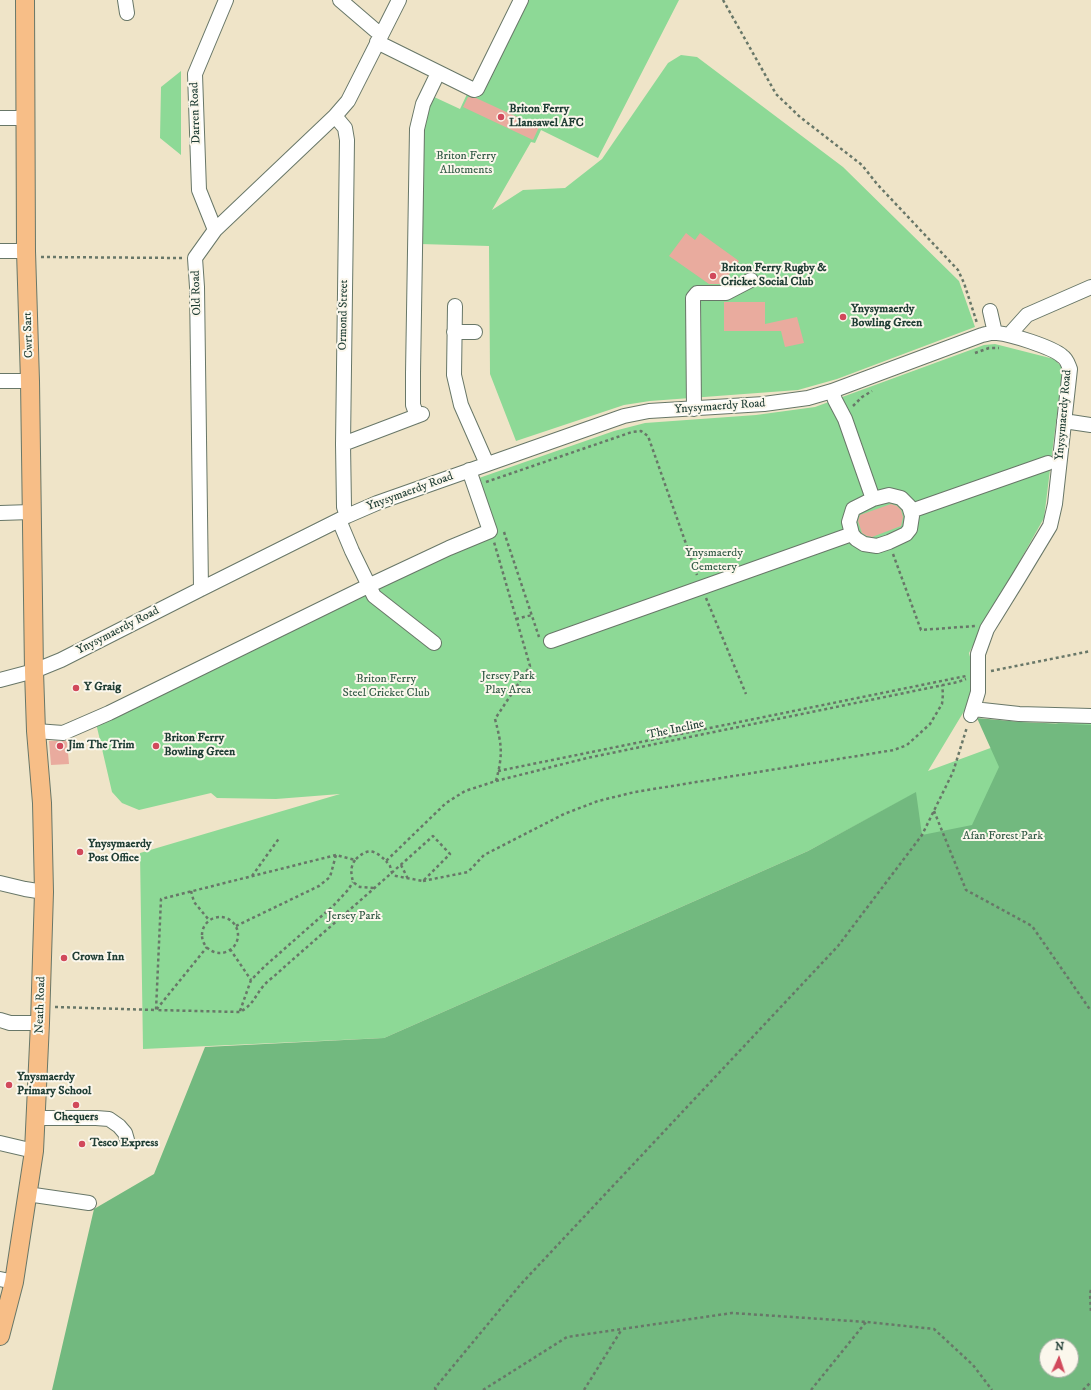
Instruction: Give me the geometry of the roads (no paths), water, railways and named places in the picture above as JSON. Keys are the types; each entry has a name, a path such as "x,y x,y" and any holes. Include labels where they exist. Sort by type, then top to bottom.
{"main road":[{"name":"Cwrt Sart","path":"25,0 26,253 30,381 34,671"},
{"name":"Neath Road","path":"0,1336 7,1280 27,1194 34,1152 41,1014 44,892 42,802 36,731 34,671"}],"street":[{"name":"Darren Road","path":"216,230 199,190 195,74 226,0"},
{"path":"340,0 375,30 380,38 438,73 474,90 476,89 521,0"},
{"name":"Old Road","path":"201,589 197,287 195,258 216,230 335,116 348,101 399,0"},
{"path":"343,444 420,415 413,405 417,129 423,104 438,73"},
{"name":"Ormond Street","path":"335,116 345,128 347,140 343,518 368,586 374,596 434,643"},
{"path":"0,118 25,118"},
{"path":"0,251 26,253"},
{"path":"694,409 693,298 697,292 726,293 751,280"},
{"path":"990,311 1002,334 1027,315 1091,287"},
{"path":"455,306 454,375 461,405 487,464"},
{"path":"454,332 475,332"},
{"name":"Ynysymaerdy Road","path":"0,680 34,671 61,660 343,518 377,503 624,416 649,411 764,404 808,398 832,391 982,335 1002,334 1047,348 1062,356 1070,369 1055,504 1050,526 987,629 978,654 978,692 972,712 1091,716"},
{"path":"0,381 30,381"},
{"path":"832,391 845,419 873,499"},
{"path":"1064,421 1091,425"},
{"path":"911,511 1048,462"},
{"path":"36,731 63,734 368,586 496,528 469,470"},
{"path":"889,495 901,498 909,506 912,516 910,529 906,534 877,546 864,544 852,534 850,522 853,508 873,499 889,495"},
{"path":"0,513 31,512"},
{"path":"550,641 852,534"},
{"path":"0,883 44,892"},
{"path":"0,1020 10,1023 41,1014"},
{"path":"35,1118 110,1119 125,1133 127,1140"},
{"path":"0,1143 34,1152"},
{"path":"27,1194 89,1202"}],"place":[{"name":"Briton Ferry Llansawel AFC","path":"501,117"},
{"name":"Briton Ferry Rugby & Cricket Social Club","path":"713,276"},
{"name":"Ynysymaerdy Bowling Green","path":"843,317"},
{"name":"Y Graig","path":"76,688"},
{"name":"Jim The Trim","path":"60,746"},
{"name":"Briton Ferry Bowling Green","path":"156,746"},
{"name":"Ynysymaerdy Post Office","path":"80,852"},
{"name":"Crown Inn","path":"64,958"},
{"name":"Ynysmaerdy Primary School","path":"9,1085"},
{"name":"Chequers","path":"76,1105"},
{"name":"Tesco Express","path":"82,1144"}],"park label":[{"name":"Briton Ferry Allotments","path":"466,164"},
{"name":"Ynysmaerdy Cemetery","path":"714,561"},
{"name":"Jersey Park Play Area","path":"508,684"},
{"name":"Briton Ferry Steel Cricket Club","path":"386,687"},
{"name":"Afan Forest Park","path":"1003,837"},
{"name":"Jersey Park","path":"354,917"}]}
